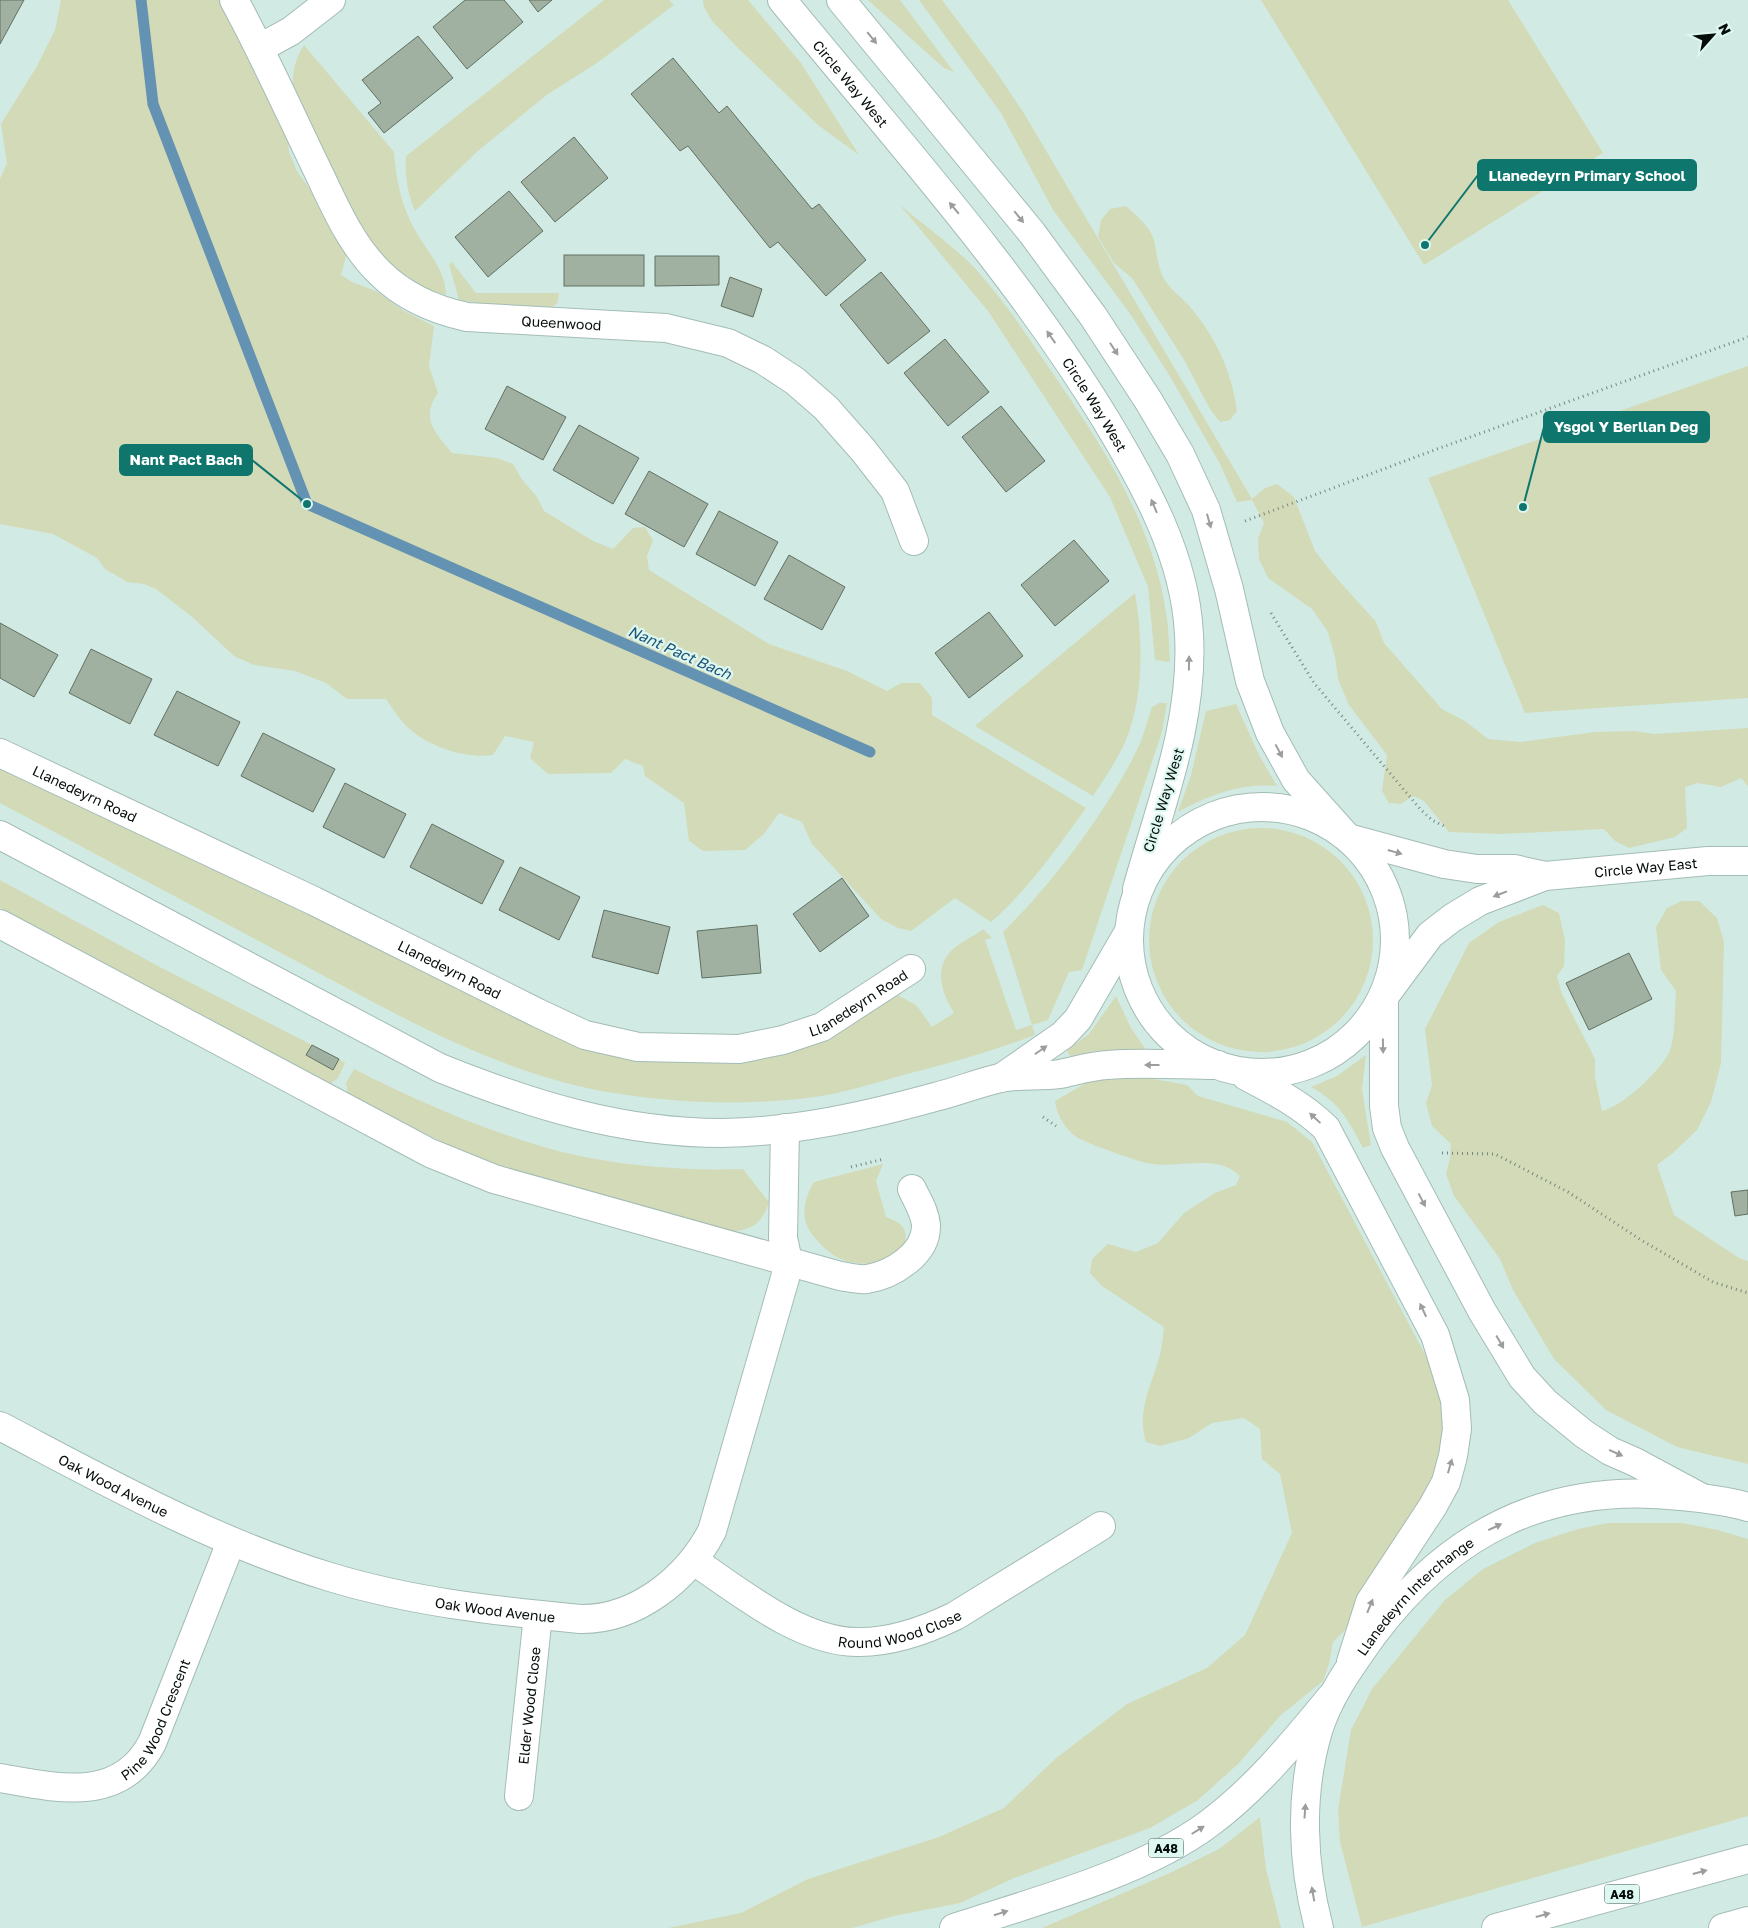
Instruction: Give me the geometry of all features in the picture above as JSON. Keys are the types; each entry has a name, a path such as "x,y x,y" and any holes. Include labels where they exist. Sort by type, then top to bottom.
{"main road":[{"name":"Queenwood","path":"234,0 260,48 343,224 380,274 401,291 446,312 467,317 666,328 728,343 763,360 796,381 826,408 863,450 895,491 914,541"},
{"path":"260,48 298,27 331,0"},
{"name":"Circle Way West","path":"782,0 989,250 1088,390 1154,503 1179,575 1186,603 1190,662 1186,711 1180,740 1136,889 1128,933"},
{"path":"841,0 1032,233 1093,316 1180,454 1206,510 1258,707 1296,780 1377,871 1393,912 1396,955 1384,997 1384,1096 1387,1128 1395,1148 1508,1357 1522,1377 1545,1402 1584,1434 1610,1451 1635,1462 1702,1498"},
{"name":"Llanedeyrn Road","path":"0,753 305,897 585,1035 638,1048 739,1049 783,1040 822,1026 912,969"},
{"path":"1136,889 1158,855 1184,831 1224,812 1268,806 1311,816 1348,838"},
{"path":"0,835 440,1068 501,1093 555,1110 637,1128 724,1133 786,1128 881,1112 1001,1078 1061,1074 1080,1068 1108,1065 1283,1073 1325,1059 1360,1033 1384,997"},
{"name":"Circle Way East","path":"1348,838 1444,864 1477,869 1514,869 1545,876"},
{"name":"Circle Way East","path":"1384,997 1430,935 1452,918 1480,901 1545,876 1708,860 1748,861"},
{"path":"0,924 361,1117 455,1164 494,1179 840,1276 865,1279 885,1275 901,1265 918,1249 926,1226 923,1213 912,1189"},
{"path":"1001,1078 1063,1035 1078,1019 1128,933"},
{"path":"1128,933 1131,964 1138,992 1162,1029 1196,1057 1228,1069 1284,1096 1310,1112 1326,1128 1421,1304 1435,1335 1455,1400 1457,1429 1453,1456 1446,1482 1433,1506 1370,1602 1349,1669"},
{"path":"786,1128 783,1238 788,1261"},
{"name":"Oak Wood Avenue","path":"0,1426 231,1542 331,1577 388,1592 468,1607 538,1615 598,1619 611,1616 650,1598 678,1577 694,1561 712,1531 788,1261"},
{"name":"Llanedeyrn Interchange","path":"1319,1928 1307,1860 1304,1816 1318,1730 1331,1697 1349,1669 1381,1624 1428,1573 1468,1541 1490,1529 1572,1498 1596,1494 1643,1492 1702,1498 1748,1507"},
{"name":"Round Wood Close","path":"694,1561 787,1621 815,1634 856,1642 911,1632 948,1620 1101,1526"},
{"name":"Pine Wood Crescent","path":"0,1778 72,1789 94,1788 108,1784 144,1760 231,1542"},
{"name":"Elder Wood Close","path":"519,1796 538,1615"},
{"name":"A48","path":"954,1928 1076,1888 1176,1844 1205,1826 1246,1793 1285,1753 1331,1697"},
{"name":"A48","path":"1496,1928 1748,1859"},
{"path":"1724,1928 1748,1921"}],"path":[{"path":"1240,523 1446,446 1748,338"},
{"path":"1270,611 1314,683 1344,720 1421,810 1432,820 1454,831"},
{"path":"1044,1117 1056,1126"},
{"path":"1442,1153 1495,1154 1568,1192 1640,1240 1713,1282 1748,1293"},
{"path":"851,1167 884,1159"}],"green space":[{"path":"61,0 230,0 286,123 289,152 297,171 309,188 327,200 349,245 341,275 352,282 376,291 404,311 434,326 429,366 438,393 430,410 430,418 435,432 452,453 497,458 513,464 521,478 537,497 544,511 593,541 613,549 633,528 645,527 653,541 647,556 649,570 769,644 847,671 887,691 901,683 920,683 932,698 932,715 1086,808 1042,868 1018,896 991,922 955,898 911,931 898,928 881,919 812,844 802,822 779,813 764,834 745,850 703,851 689,841 684,803 645,776 643,766 625,759 611,773 548,774 530,758 534,742 505,736 493,755 462,754 451,751 421,738 398,717 386,699 347,699 326,683 295,671 254,665 234,656 191,616 156,589 144,584 127,582 105,569 97,558 53,534 0,524 0,179 7,163 1,124 37,66 55,30"},
{"path":"604,0 669,0 674,5 597,63 548,94 479,150 415,211 407,184 406,156"},
{"path":"703,0 748,0 801,63 859,155 818,125 740,50 712,21 704,7"},
{"path":"868,0 900,0 954,72 944,68"},
{"path":"919,0 942,0 995,70 1025,115 1252,499 1265,488 1277,484 1294,497 1315,551 1376,622 1384,643 1442,709 1465,721 1488,739 1520,742 1595,732 1635,731 1654,734 1748,728 1748,786 1741,778 1721,787 1698,783 1685,787 1687,828 1675,837 1629,848 1615,841 1604,829 1501,834 1449,832 1424,801 1413,796 1401,804 1389,803 1382,791 1387,755 1349,705 1338,679 1335,657 1328,632 1312,609 1268,578 1259,559 1258,539 1264,523 1252,500 1237,502 1220,464 1171,378 1131,315 1053,210 1001,113"},
{"path":"1261,0 1508,0 1603,153 1424,265"},
{"path":"304,45 394,152 398,182 406,211 415,230 439,268 445,285 446,295 419,286 395,271 378,254 349,211 293,89 295,66"},
{"path":"900,205 942,238 972,265 989,285 1007,307 1086,422 1104,452 1136,514 1149,546 1159,579 1166,613 1170,662 1155,660 1148,587 1110,497 988,311"},
{"path":"1126,206 1144,223 1151,233 1163,277 1200,319 1222,356 1235,397 1237,411 1230,420 1220,422 1210,409 1183,358 1132,278 1114,263 1098,237 1101,220 1110,209"},
{"path":"452,262 476,293 559,293 558,302 553,307 486,304 459,300 449,264"},
{"path":"1748,366 1748,698 1525,713 1428,478"},
{"path":"1135,593 1140,629 1139,686 1136,705 1126,740 1115,762 1093,796 975,726"},
{"path":"1159,703 1167,703 1162,732 1082,970 1069,972 1048,1020 1032,1025 1003,932 1040,893 1076,848 1108,801 1135,754 1152,707"},
{"path":"1236,704 1259,755 1277,786 1238,788 1202,800 1178,812 1191,775 1206,711"},
{"path":"0,766 524,1019 690,1058 898,995 917,1006 932,1027 954,1013 943,990 941,974 946,958 954,948 983,929 992,938 985,940 1016,1030 1032,1025 1035,1035 1003,1046 866,1086 812,1097 754,1102 687,1101 620,1094 577,1086 534,1074 493,1059 412,1022 0,803"},
{"path":"1261,828 1283,830 1314,841 1332,853 1348,869 1360,887 1368,908 1373,940 1371,962 1360,993 1348,1011 1332,1027 1314,1039 1293,1047 1261,1052 1239,1050 1208,1039 1190,1027 1174,1011 1162,993 1154,972 1149,940 1151,918 1162,887 1174,869 1190,853 1208,841 1229,833"},
{"path":"0,880 158,966 312,1045 306,1055 333,1070 339,1059 345,1063 338,1078 330,1084 0,908"},
{"path":"1682,901 1699,901 1717,918 1724,942 1721,1063 1711,1102 1697,1130 1673,1153 1657,1165 1674,1215 1739,1258 1748,1261 1748,1464 1677,1447 1606,1410 1554,1359 1513,1290 1500,1259 1454,1196 1446,1174 1451,1144 1432,1126 1426,1103 1432,1085 1425,1029 1469,943 1499,922 1543,905 1559,913 1565,940 1564,966 1557,976 1562,994 1595,1059 1595,1077 1602,1111 1630,1095 1651,1077 1666,1058 1672,1045 1676,991 1661,970 1656,927 1667,908"},
{"path":"1116,996 1131,1028 1146,1050 1095,1051 1070,1056 1067,1050 1089,1034"},
{"path":"1366,1055 1362,1089 1371,1145 1363,1148 1342,1113 1329,1099 1311,1087 1337,1076"},
{"path":"354,1069 454,1115 506,1135 558,1151 627,1164 697,1169 743,1169 769,1202 764,1214 757,1223 747,1229 734,1231 507,1168 460,1151 348,1094 346,1083"},
{"path":"1127,1074 1187,1085 1198,1096 1287,1122 1312,1142 1436,1375 1444,1414 1442,1462 1428,1492 1351,1624 1333,1642 1329,1664 1323,1681 1281,1715 1238,1764 1198,1800 1150,1828 1014,1878 960,1903 894,1916 852,1928 668,1928 741,1913 808,1879 939,1837 1004,1808 1055,1759 1127,1704 1207,1668 1245,1635 1292,1533 1280,1474 1262,1459 1260,1429 1244,1418 1212,1423 1189,1438 1160,1446 1146,1442 1143,1431 1144,1408 1160,1355 1164,1327 1102,1286 1090,1273 1092,1259 1108,1244 1136,1252 1158,1243 1184,1213 1215,1193 1236,1185 1240,1176 1230,1169 1208,1163 1158,1165 1147,1163 1098,1147 1071,1133 1059,1116 1055,1101 1091,1080"},
{"path":"883,1164 876,1181 886,1217 900,1224 904,1229 906,1234 904,1245 896,1254 882,1262 858,1263 841,1259 830,1253 810,1231 804,1210 810,1189 814,1182"},
{"path":"1608,1523 1682,1523 1718,1530 1748,1539 1748,1816 1362,1927 1340,1842 1338,1810 1351,1730 1372,1689 1445,1600 1483,1569 1535,1543 1578,1529"},
{"path":"1260,1817 1266,1869 1281,1928 1042,1928 1172,1872 1219,1849"}],"building":[{"path":"0,0 24,0 0,44"},
{"path":"465,0 504,0 523,22 467,69 433,27"},
{"path":"529,0 552,0 538,12"},
{"path":"418,36 453,78 384,133 368,113 381,103 362,80"},
{"path":"673,58 719,113 727,106 812,209 819,204 866,260 826,296 778,242 770,248 688,146 680,151 631,94"},
{"path":"574,137 608,178 555,222 521,182"},
{"path":"509,191 543,231 488,277 455,237"},
{"path":"564,255 644,255 644,286 564,286"},
{"path":"655,256 719,256 719,285 655,286"},
{"path":"881,272 930,331 888,364 840,305"},
{"path":"730,277 762,289 753,317 721,306"},
{"path":"945,339 989,392 948,426 904,373"},
{"path":"507,386 566,417 543,460 485,429"},
{"path":"1001,406 1045,461 1006,492 962,437"},
{"path":"579,425 639,458 613,504 553,470"},
{"path":"649,471 708,504 684,547 625,514"},
{"path":"719,511 778,542 755,586 696,554"},
{"path":"1074,540 1109,581 1055,626 1021,585"},
{"path":"789,555 845,587 822,630 764,599"},
{"path":"989,612 1023,656 969,698 935,653"},
{"path":"0,623 58,655 34,697 0,678"},
{"path":"91,649 152,679 130,724 69,693"},
{"path":"177,691 240,722 218,766 154,735"},
{"path":"263,733 335,769 313,812 241,776"},
{"path":"345,783 406,814 384,858 323,827"},
{"path":"432,824 504,861 482,904 410,867"},
{"path":"520,867 580,897 559,940 499,910"},
{"path":"842,878 869,916 820,952 793,914"},
{"path":"604,910 670,927 658,974 592,957"},
{"path":"757,925 761,973 702,978 697,931"},
{"path":"1629,953 1652,999 1589,1030 1566,983"},
{"path":"312,1045 339,1059 333,1070 306,1055"},
{"path":"1748,1190 1748,1214 1735,1216 1731,1192"}],"waterway":[{"name":"Nant Pact Bach","path":"141,0 153,104 307,504 870,752"}],"place":[{"name":"Llanedeyrn Primary School","path":"1425,245"},
{"name":"Nant Pact Bach","path":"307,504"},
{"name":"Ysgol Y Berllan Deg","path":"1523,507"}]}
